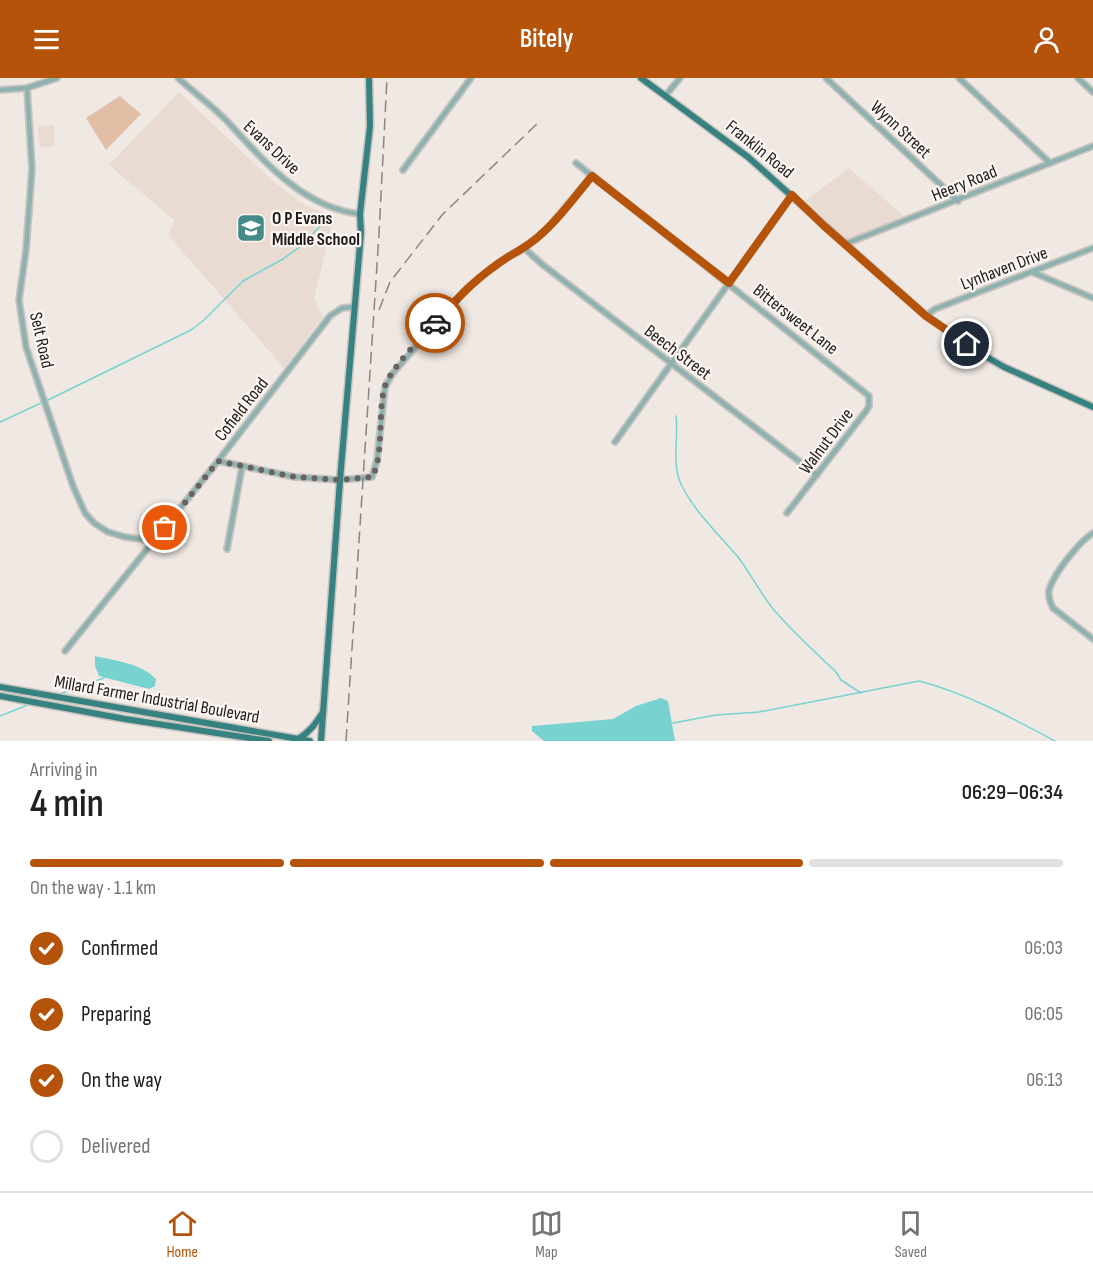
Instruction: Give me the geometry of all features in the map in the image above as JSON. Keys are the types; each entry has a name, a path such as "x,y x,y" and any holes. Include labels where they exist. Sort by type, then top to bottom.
{"main road":[{"path":"321,741 361,233 360,214 370,126 369,78"},
{"name":"Franklin Road","path":"641,78 666,94 748,157 926,316 985,357 1024,378 1093,406"},
{"name":"Millard Farmer Industrial Boulevard","path":"0,687 309,741"},
{"name":"Millard Farmer Industrial Boulevard","path":"0,696 125,719 269,741"},
{"path":"298,739 306,735 324,711"}],"street":[{"path":"0,90 27,88 57,78"},
{"name":"Evans Drive","path":"178,78 292,185 327,206 346,213 360,214"},
{"path":"403,170 471,78"},
{"path":"666,94 680,78"},
{"name":"Wynn Street","path":"826,78 958,201"},
{"path":"959,78 1050,163"},
{"path":"1078,78 1093,92"},
{"name":"Selt Road","path":"27,88 32,169 26,250 19,300 26,347 85,513 94,523 108,532 154,541"},
{"name":"Heery Road","path":"845,244 1093,146"},
{"name":"Bittersweet Lane","path":"576,163 857,385"},
{"path":"218,461 295,477 340,480 372,477 382,400 385,387 393,373 466,289 493,267 524,248 556,220 592,176"},
{"path":"615,442 792,195"},
{"name":"Beech Street","path":"524,248 543,266 817,475"},
{"name":"Lynhaven Drive","path":"926,316 935,309 1093,248"},
{"path":"1032,272 1093,298"},
{"name":"Cofield Road","path":"65,651 218,461 330,316 342,308 354,307"},
{"name":"Walnut Drive","path":"788,513 869,406 869,396 857,385"},
{"path":"227,549 242,467"},
{"path":"1093,533 1085,538 1049,590 1053,608 1093,639"}],"shaded area":[{"name":"O P Evans Middle School","path":"179,92 276,184 306,206 334,217 314,298 323,317 284,368 169,236 174,220 109,165"},
{"path":"120,96 141,114 106,150 86,118"},
{"path":"54,125 55,146 40,147 38,126"},
{"path":"849,168 907,219 845,245 801,204"}],"water":[{"path":"95,656 143,669 156,679 155,686 149,689 99,676 95,666"},
{"path":"661,698 668,701 675,741 544,741 532,731 532,726 613,719 636,706"}],"waterway":[{"path":"48,400 191,330 243,281 283,259 301,246 326,220"},
{"path":"0,422 41,403"},
{"path":"676,416 676,467 681,484 692,503 738,557 774,610 836,672 841,680 861,693"},
{"path":"57,695 104,678"},
{"path":"673,723 716,715 759,712 919,681 971,699 1055,741"},
{"path":"0,716 30,704"}],"railway":[{"path":"346,741 387,78"},
{"path":"379,310 390,282 442,215 541,120"}],"way so far":[{"path":"165,528 218,461 274,474 312,479 340,480 372,477 377,460 385,387 393,373 435,323"}],"place":[{"name":"O P Evans Middle School","path":"251,228"}],"route":[{"path":"435,323 466,289 548,228 592,176 729,283 792,195 926,316 967,344"}]}
